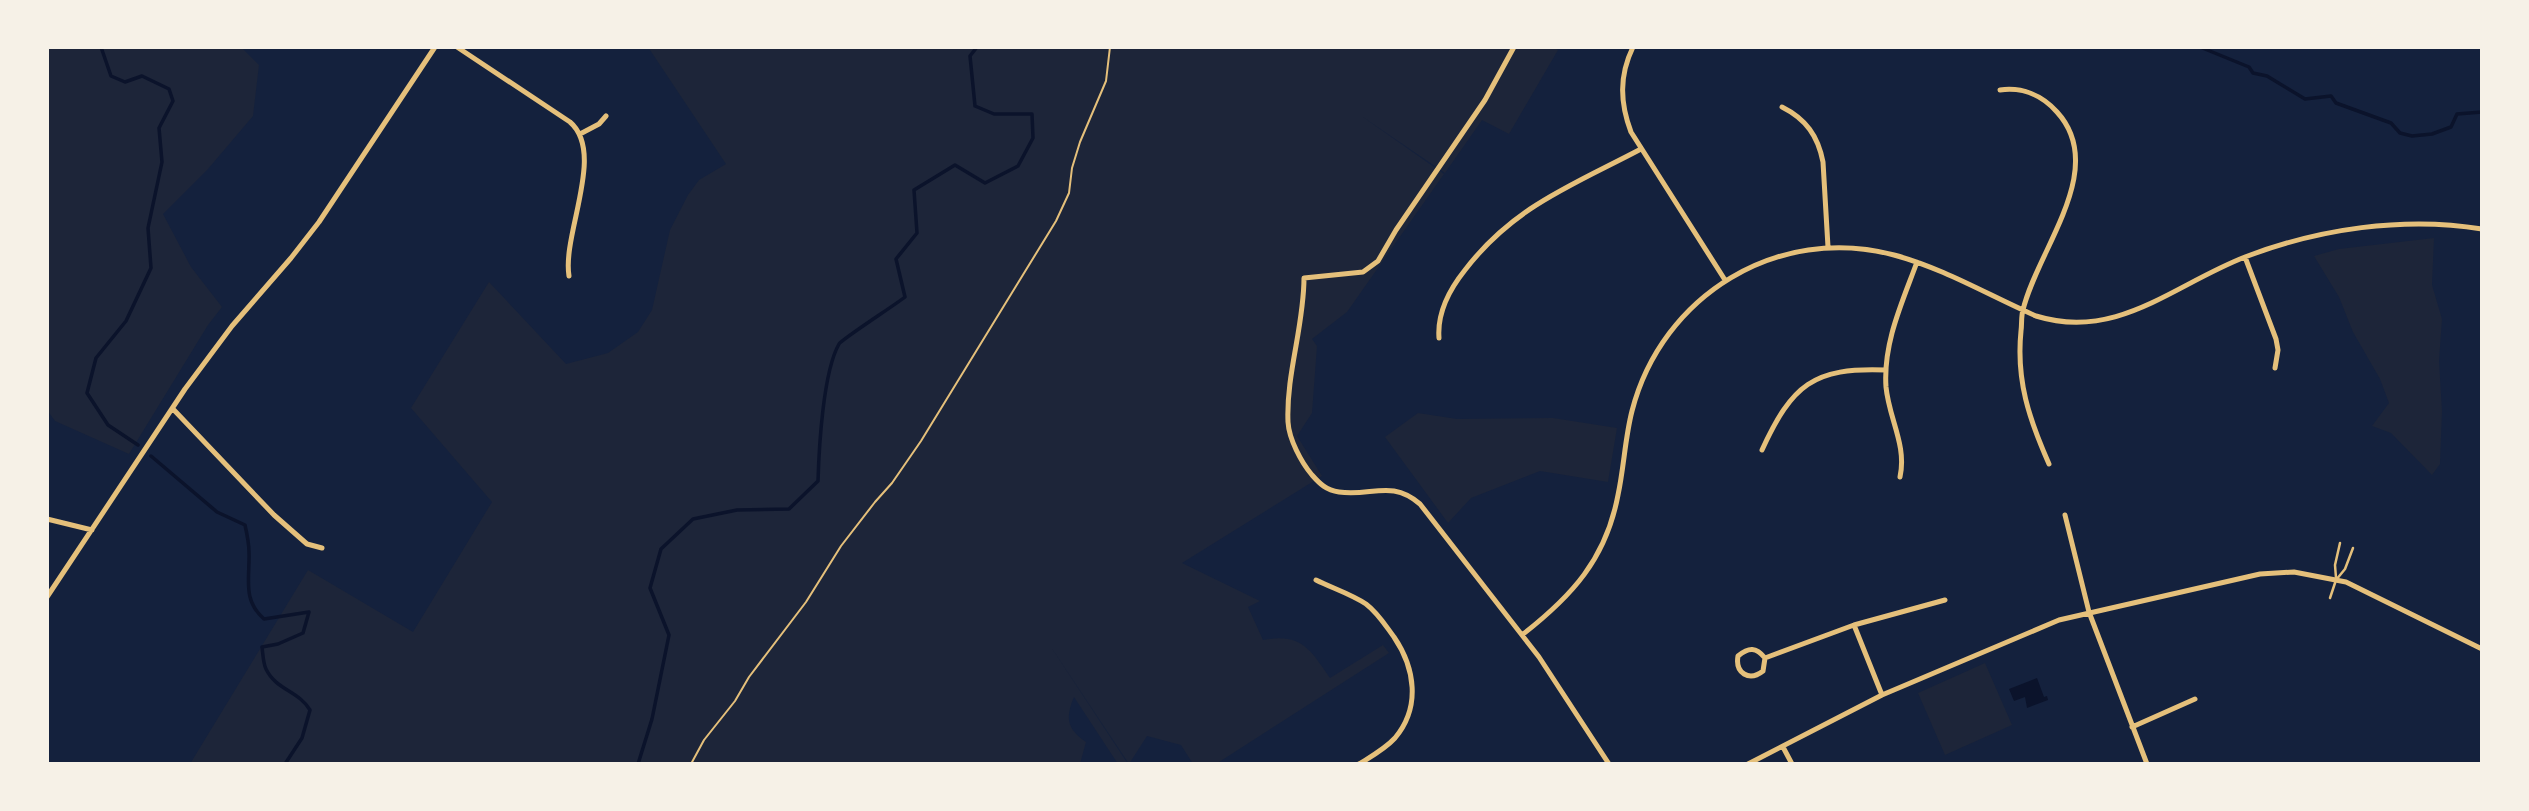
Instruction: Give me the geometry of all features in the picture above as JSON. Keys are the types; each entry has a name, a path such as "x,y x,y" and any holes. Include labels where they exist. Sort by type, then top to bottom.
{"street":[{"path":"47,597 232,326 319,222 435,47"},
{"path":"457,47 570,122 580,134 584,162 568,256 569,276"},
{"path":"1514,47 1485,100 1396,230 1378,261 1363,272 1304,278 1303,309 1288,420 1292,438 1307,469 1328,489 1351,492 1397,490 1410,495 1420,504 1567,696 1609,764"},
{"path":"1633,47 1624,72 1622,101 1632,132 1725,280"},
{"path":"2000,90 2031,93 2053,107 2069,128 2077,155 2074,183 2022,310 2019,348 2021,386 2026,408 2049,464"},
{"path":"1782,107 1809,126 1821,149 1828,247"},
{"path":"580,134 599,124 606,116"},
{"path":"1439,338 1440,314 1445,302 1460,277 1493,237 1534,204 1641,149"},
{"path":"1522,635 1570,595 1596,558 1613,518 1632,412 1647,368 1671,330 1686,312 1725,280 1761,262 1828,247 1873,250 1917,262 2054,322 2084,323 2112,320 2130,313 2207,273 2297,240 2357,229 2418,224 2482,229"},
{"path":"2245,257 2276,339 2278,350 2275,368"},
{"path":"1900,477 1903,457 1888,396 1886,370 1892,329 1917,262"},
{"path":"1762,450 1786,405 1809,384 1840,371 1886,370"},
{"path":"173,409 274,515 307,544 322,548"},
{"path":"2065,514 2089,612 2147,764"},
{"path":"47,519 92,530"},
{"path":"1748,764 1882,695 2059,620 2260,574 2294,572 2346,582 2482,649"},
{"path":"1316,580 1363,602 1374,611 1400,647 1412,676 1411,705 1403,726 1385,747 1359,764"},
{"path":"1765,659 1854,625 1945,600"},
{"path":"1854,625 1882,695"},
{"path":"1752,649 1760,652 1765,659 1763,671 1757,676 1749,677 1740,672 1737,663 1738,656 1745,650 1752,649"},
{"path":"2132,727 2195,699"},
{"path":"1783,747 1792,764"}],"lane":[{"path":"2336,580 2335,565 2340,544"},
{"path":"2330,598 2353,548"}],"path":[{"path":"691,764 704,740 806,602 841,546 914,452 1056,221 1069,193 1072,167 1080,142 1106,81 1111,47"}],"shaded area":[{"path":"47,47 241,47 259,65 253,116 208,169 163,214 191,267 222,307 208,325 129,454 55,421 47,410"},
{"path":"648,47 1554,47 1558,50 1509,134 1482,120 1445,173 1360,115 1444,174 1347,312 1312,339 1317,346 1312,413 1297,436 1322,476 1182,563 1260,601 1248,607 1263,640 1276,638 1296,641 1310,651 1330,678 1383,645 1389,653 1216,764 1193,764 1181,745 1147,736 1129,764 1049,644 1128,764 1118,764 1074,697 1069,711 1071,728 1086,742 1080,764 190,764 308,570 413,632 492,502 411,408 489,282 566,364 608,353 638,332 652,310 670,230 688,195 699,180 726,164"},
{"path":"2434,238 2432,285 2442,319 2439,361 2442,411 2440,464 2432,475 2391,433 2372,426 2389,403 2380,379 2353,332 2339,297 2314,256 2339,249"},
{"path":"1418,413 1457,419 1553,418 1617,428 1608,482 1540,471 1471,498 1448,523 1385,437"},
{"path":"1985,663 2012,725 1945,755 1918,693"},
{"path":"2037,678 2044,697 2047,696 2048,700 2027,708 2025,697 2014,701 2009,689"}],"waterway":[{"path":"101,47 111,76 125,82 142,76 169,89 173,101 159,128 162,162 148,228 151,268 126,321 96,358 87,393 108,425 138,445"},
{"path":"638,764 652,719 669,635 650,588 661,549 693,519 737,510 789,509 818,481 826,391 839,344 905,297 896,259 917,233 914,190 955,165 985,183 1018,166 1033,138 1032,114 994,114 975,106 970,56 977,47"},
{"path":"2200,47 2249,67 2253,73 2267,76 2305,99 2331,96 2336,103 2391,123 2400,133 2412,136 2432,134 2451,127 2457,114 2482,112"},
{"path":"151,456 217,512 245,525 249,549 250,596 257,612 264,619 309,612 303,633 278,644 262,647 264,664 270,676 310,710 302,738 285,764"}]}
